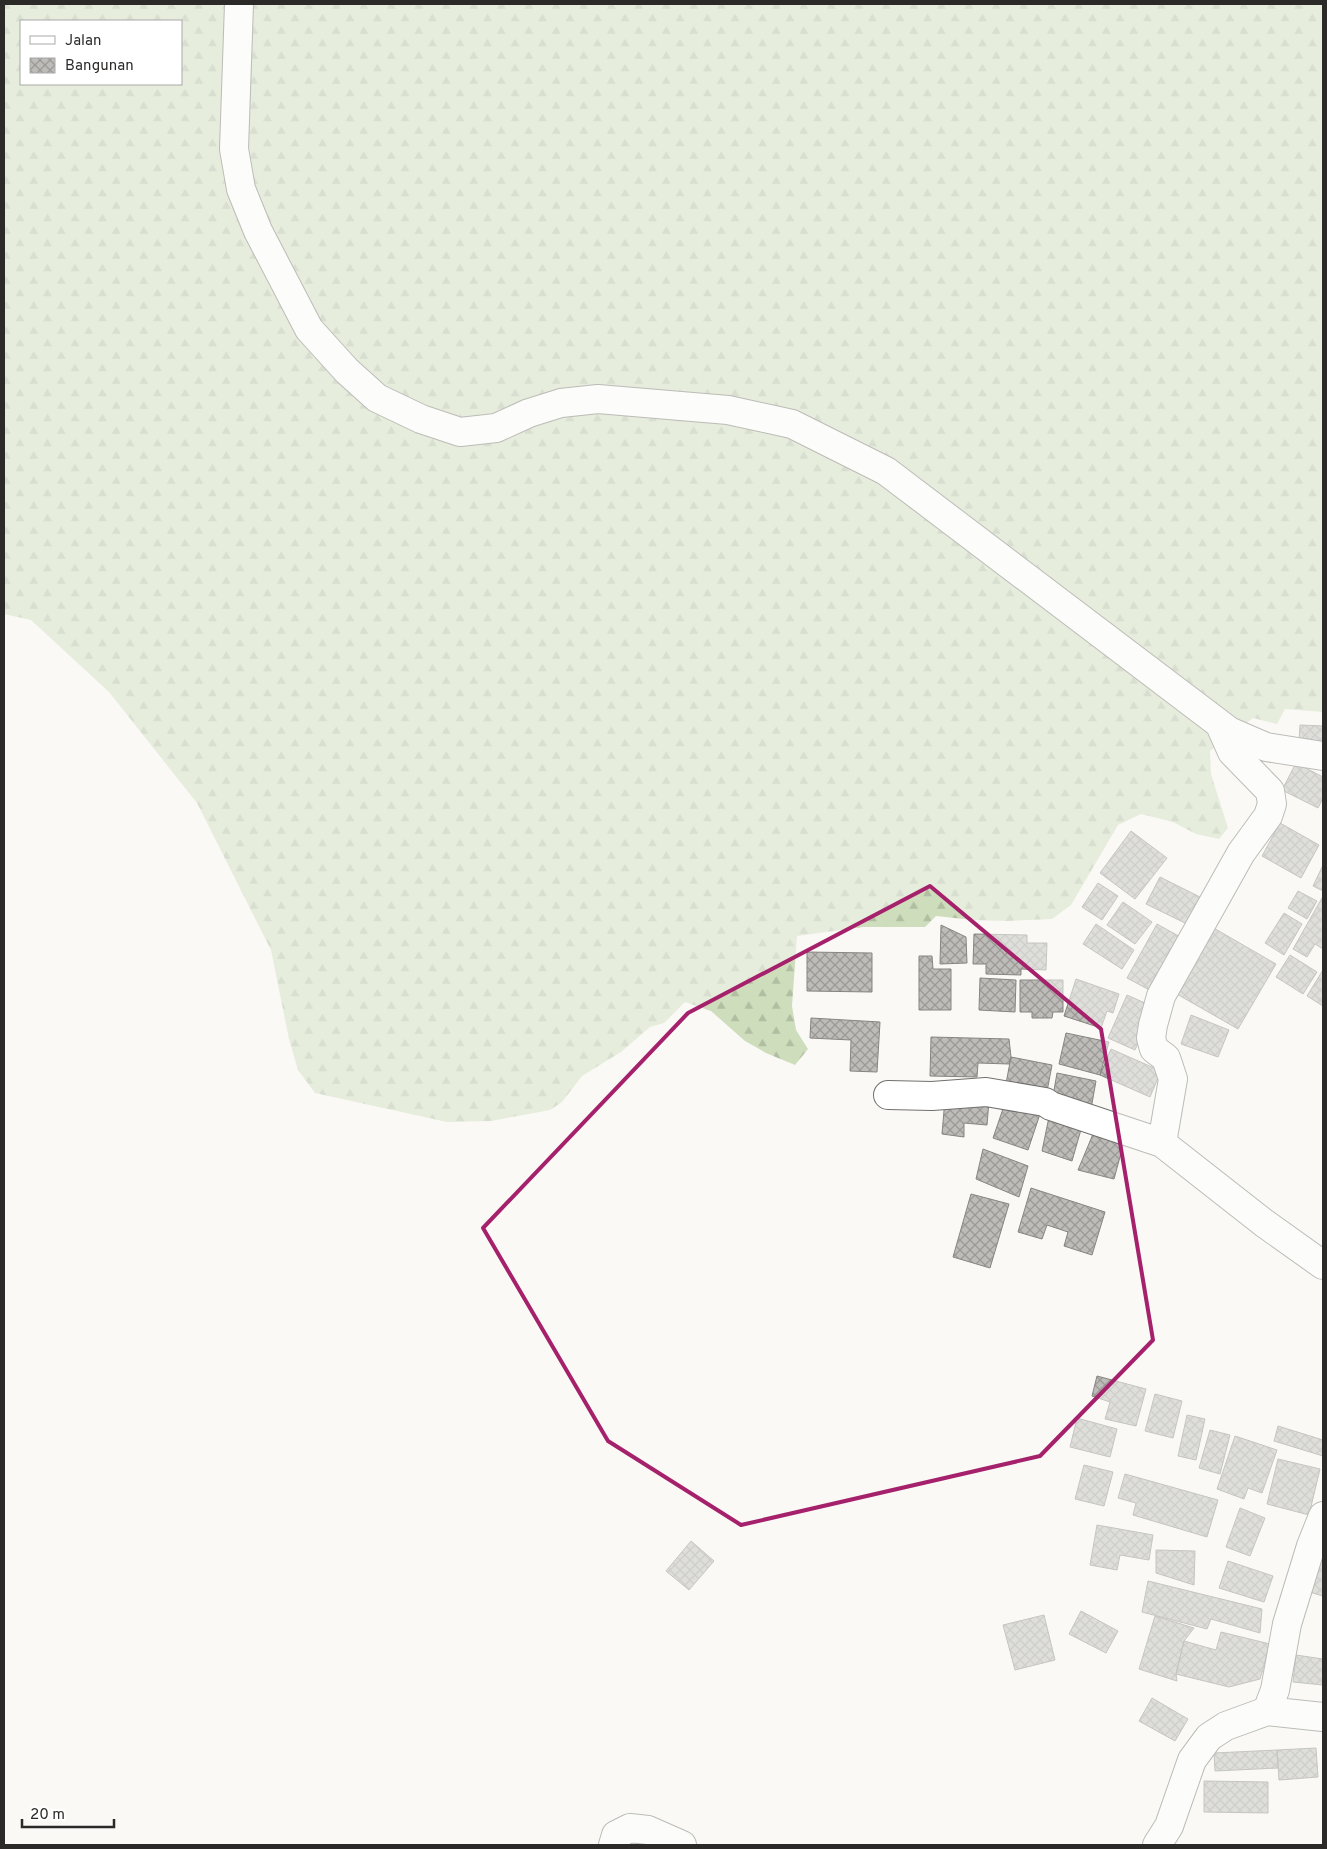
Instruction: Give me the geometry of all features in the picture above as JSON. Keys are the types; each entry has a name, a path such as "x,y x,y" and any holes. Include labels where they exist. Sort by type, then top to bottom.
{"street":[{"path":"239,4 234,149 241,189 258,232 310,329 348,371 377,398 421,420 460,432 496,428 529,413 562,403 598,400 728,410 792,424 886,471 1229,731 1266,747 1323,756"},
{"path":"1162,1143 1173,1079 1166,1058 1154,1049 1151,1038 1161,996 1241,852 1268,816 1272,804 1270,791 1232,752 1220,725"},
{"path":"888,1096 932,1096 986,1092 1006,1095 1045,1102 1051,1106 1162,1143 1264,1223 1323,1265"},
{"path":"1267,1711 1275,1690 1287,1624 1311,1546 1323,1516"},
{"path":"1157,1845 1169,1826 1192,1760 1209,1737 1226,1726 1267,1711 1323,1717"},
{"path":"613,1845 616,1835 630,1828 648,1830 682,1845"}],"highlighted area":[{"path":"930,886 1101,1029 1153,1340 1040,1456 741,1525 608,1441 483,1228 688,1013"}],"green space":[{"path":"4,4 1323,4 1323,712 1285,709 1277,724 1253,718 1210,751 1211,774 1228,828 1219,839 1196,834 1173,822 1141,814 1118,825 1071,905 1052,919 1007,921 936,916 925,927 863,927 797,936 792,1006 796,1030 808,1049 795,1065 766,1053 745,1041 711,1011 685,1002 664,1023 650,1027 621,1052 582,1076 562,1102 550,1110 491,1121 447,1122 315,1093 298,1070 289,1039 271,950 197,803 109,692 31,620 4,614"}],"building":[{"path":"1300,725 1323,726 1323,743 1299,742"},
{"path":"1296,763 1323,777 1323,798 1318,808 1282,790"},
{"path":"1280,823 1319,845 1301,878 1262,856"},
{"path":"1131,831 1167,858 1135,899 1100,873"},
{"path":"1323,865 1323,891 1313,886"},
{"path":"1160,877 1200,897 1187,924 1146,904"},
{"path":"1098,883 1118,896 1102,920 1082,907"},
{"path":"1298,891 1317,901 1307,919 1288,908"},
{"path":"1322,898 1323,949 1315,944 1307,957 1293,949"},
{"path":"1123,902 1152,922 1135,944 1107,925"},
{"path":"1284,913 1302,924 1284,955 1265,943"},
{"path":"1096,924 1134,950 1122,969 1083,944"},
{"path":"1157,924 1184,939 1155,993 1127,978"},
{"path":"941,925 966,937 967,963 940,964"},
{"path":"1212,927 1276,964 1238,1029 1175,993"},
{"path":"974,934 1027,935 1027,943 1047,943 1046,970 1021,969 1021,975 986,974 986,964 973,964"},
{"path":"807,952 872,953 872,992 807,991"},
{"path":"1290,955 1317,972 1303,994 1276,977"},
{"path":"919,956 932,956 933,969 951,969 951,1010 919,1010"},
{"path":"1323,970 1323,1006 1307,996"},
{"path":"980,978 1016,980 1015,1012 979,1010"},
{"path":"1076,979 1119,994 1113,1013 1107,1011 1101,1028 1064,1016"},
{"path":"1020,980 1063,980 1063,1012 1053,1012 1052,1018 1032,1018 1032,1012 1020,1012"},
{"path":"1127,995 1154,1007 1135,1050 1108,1038"},
{"path":"1191,1015 1229,1030 1218,1057 1181,1044"},
{"path":"811,1018 880,1022 877,1072 850,1071 851,1040 810,1038"},
{"path":"1066,1033 1109,1042 1100,1075 1059,1064"},
{"path":"931,1037 1009,1039 1011,1057 1009,1064 978,1063 977,1077 930,1076"},
{"path":"1111,1049 1161,1071 1150,1097 1100,1075"},
{"path":"1011,1057 1052,1065 1045,1102 1004,1094"},
{"path":"1057,1073 1096,1081 1091,1109 1052,1102"},
{"path":"945,1099 989,1101 987,1125 964,1123 964,1137 942,1134"},
{"path":"1006,1100 1041,1111 1028,1150 993,1138"},
{"path":"1049,1117 1082,1126 1072,1161 1042,1151"},
{"path":"1098,1122 1127,1131 1114,1179 1078,1170"},
{"path":"983,1149 1028,1166 1019,1197 976,1179"},
{"path":"1031,1188 1105,1212 1092,1255 1064,1246 1068,1232 1047,1225 1042,1239 1018,1232"},
{"path":"971,1194 1009,1204 990,1268 953,1257"},
{"path":"1097,1376 1146,1389 1136,1426 1105,1419 1110,1402 1092,1396"},
{"path":"1155,1394 1182,1401 1173,1438 1145,1431"},
{"path":"1187,1415 1205,1419 1196,1460 1178,1456"},
{"path":"1077,1418 1117,1429 1110,1457 1070,1447"},
{"path":"1278,1426 1323,1440 1323,1456 1274,1441"},
{"path":"1210,1430 1230,1435 1220,1474 1199,1468"},
{"path":"1235,1436 1277,1450 1262,1493 1248,1488 1244,1499 1217,1489"},
{"path":"1278,1459 1320,1469 1309,1515 1267,1504"},
{"path":"1084,1465 1113,1472 1104,1506 1075,1499"},
{"path":"1125,1474 1218,1500 1207,1537 1133,1515 1136,1503 1118,1498"},
{"path":"1240,1508 1265,1518 1250,1556 1226,1547"},
{"path":"1097,1525 1153,1535 1149,1560 1120,1555 1117,1570 1090,1565"},
{"path":"691,1541 714,1561 689,1590 666,1571"},
{"path":"1156,1550 1195,1551 1194,1585 1156,1573"},
{"path":"1317,1558 1323,1559 1323,1596 1309,1592"},
{"path":"1228,1561 1273,1576 1264,1602 1219,1588"},
{"path":"1148,1581 1262,1609 1260,1633 1211,1619 1207,1629 1142,1612"},
{"path":"1081,1611 1118,1631 1106,1653 1069,1634"},
{"path":"1044,1615 1055,1660 1015,1670 1003,1625"},
{"path":"1155,1616 1194,1628 1184,1641 1176,1674 1177,1681 1139,1669"},
{"path":"1221,1632 1270,1644 1260,1679 1229,1687 1176,1674 1184,1641 1216,1650"},
{"path":"1296,1655 1323,1659 1323,1685 1293,1682"},
{"path":"1152,1698 1188,1719 1175,1741 1139,1721"},
{"path":"1316,1748 1318,1777 1279,1780 1277,1750"},
{"path":"1277,1750 1278,1768 1215,1771 1214,1753"},
{"path":"1204,1781 1268,1782 1268,1813 1204,1812"}]}
